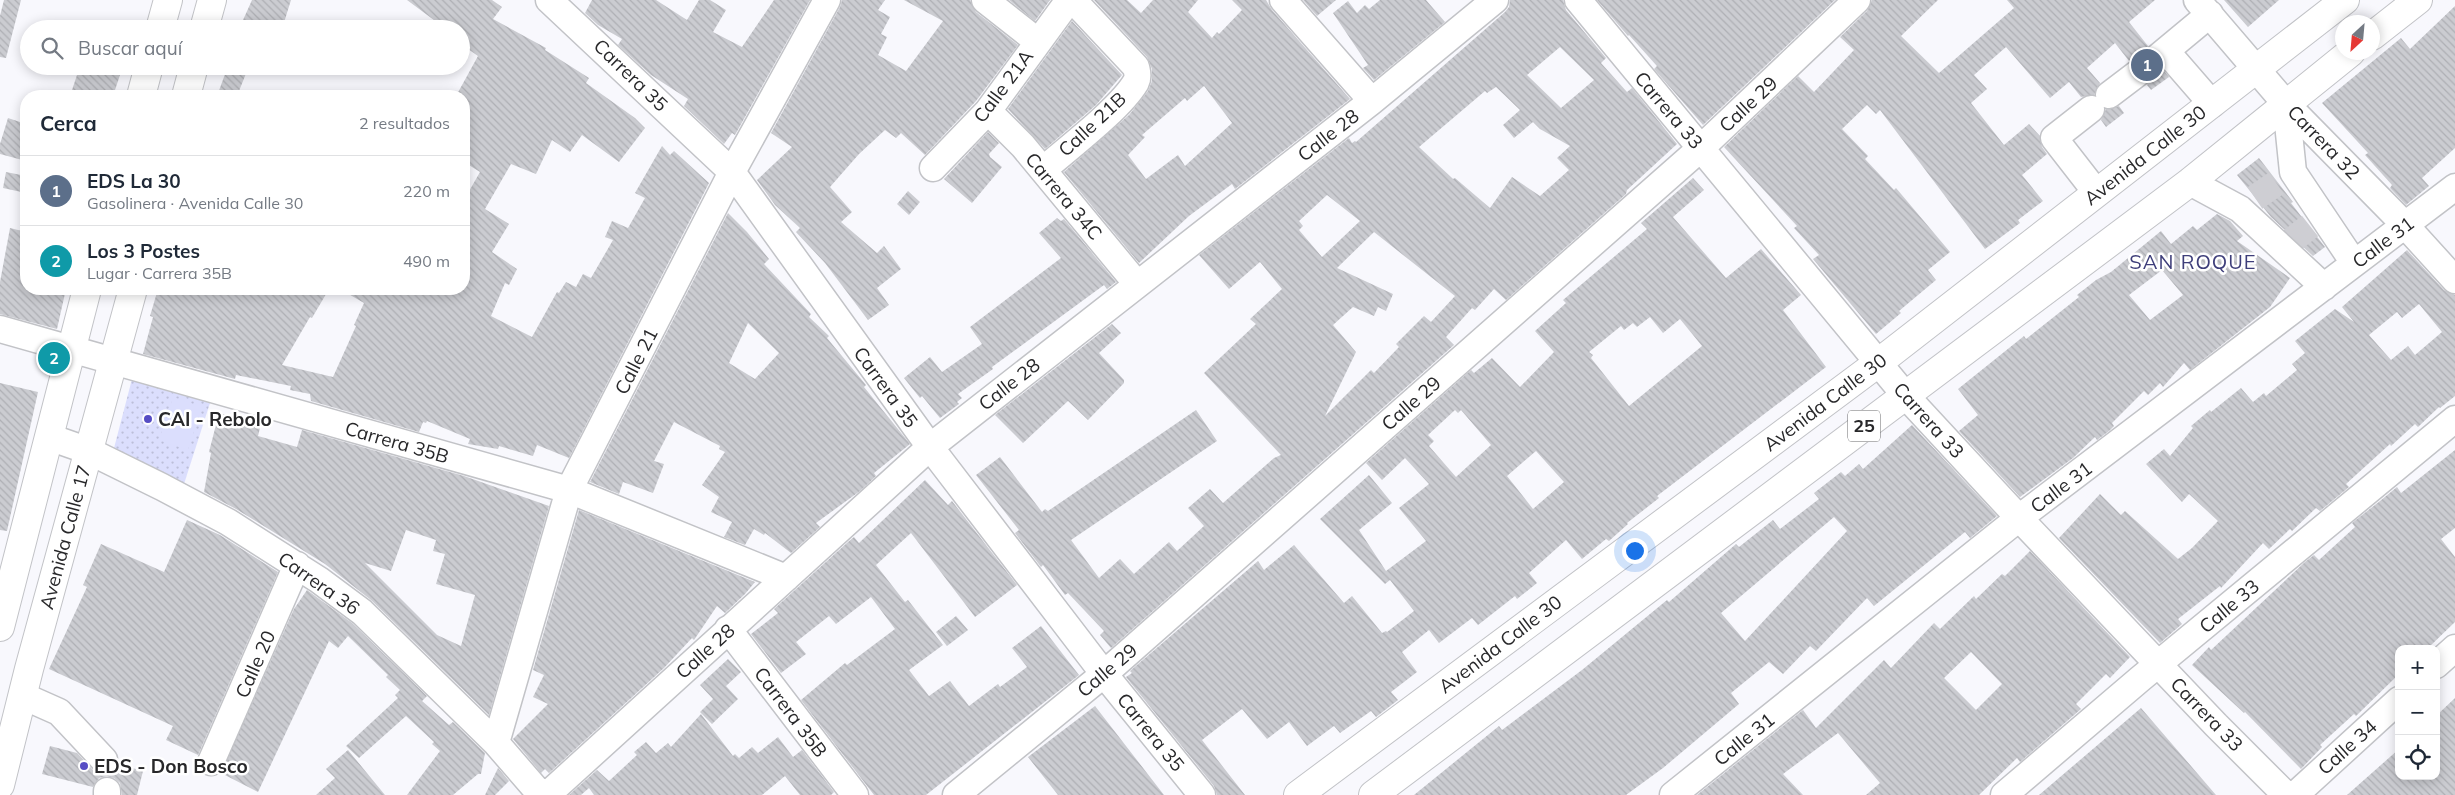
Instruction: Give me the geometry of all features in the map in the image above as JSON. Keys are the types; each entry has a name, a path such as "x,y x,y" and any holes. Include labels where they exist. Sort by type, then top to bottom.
{"main road":[{"path":"162,20 168,0"},
{"path":"206,20 212,0"},
{"name":"Avenida Calle 30","path":"1298,795 1878,363 2345,0"},
{"path":"2380,30 2418,0"},
{"name":"25","path":"1373,795 2190,182 2341,60"},
{"path":"143,90 147,75"},
{"path":"188,90 192,75"},
{"path":"0,627 85,295"},
{"name":"Avenida Calle 17","path":"0,785 131,295"}],"street":[{"name":"Carrera 35","path":"549,0 732,172 930,447 1104,674 1202,795"},
{"name":"Calle 21","path":"496,744 569,490 732,172 827,0"},
{"path":"985,0 1038,41"},
{"name":"Calle 21A","path":"933,168 988,111 1069,0"},
{"name":"Calle 21B","path":"1043,170 1116,106 1136,82 1138,75 1136,66 1073,0"},
{"path":"1283,0 1372,101"},
{"name":"Calle 28","path":"547,795 930,447 1372,101 1495,0"},
{"name":"Carrera 33","path":"1578,0 1878,363 2019,518 2286,795"},
{"name":"Calle 29","path":"956,795 1104,674 1701,148 1857,0"},
{"path":"2096,192 2054,138 2154,61 2204,7"},
{"name":"Carrera 32","path":"2204,7 2286,104 2405,225 2455,280"},
{"path":"2154,61 2212,104"},
{"path":"2286,104 2285,177 2301,233 2324,287"},
{"name":"Carrera 34C","path":"988,111 1023,146 1137,284"},
{"path":"2285,177 2328,146"},
{"path":"2190,182 2248,203 2354,263"},
{"name":"Calle 31","path":"1674,795 2019,518 2455,187"},
{"name":"Carrera 35B","path":"0,329 569,490 786,578"},
{"name":"Calle 33","path":"2004,795 2455,419"},
{"name":"Carrera 36","path":"49,437 89,451 228,522 297,565 362,612 496,744 541,795"},
{"name":"Calle 20","path":"211,762 297,565"},
{"name":"Carrera 35B","path":"728,630 855,795"},
{"path":"2440,661 2455,648"},
{"path":"23,696 60,712 104,760"},
{"name":"Calle 34","path":"2295,795 2395,704"}],"shaded area":[{"path":"132,379 210,403 184,484 113,452"},
{"path":"173,397 202,407 188,450 159,440"}],"building":[{"path":"4,0 21,0 6,58 0,57 0,16"},
{"path":"252,0 291,0 285,20 243,20"},
{"path":"407,0 492,0 502,7 493,19 546,48 545,50 589,78 586,83 635,118 645,128 619,162 582,135 570,152 552,140 536,174 511,164 485,209 509,224 492,252 517,269 509,285 505,283 491,316 532,337 557,292 559,293 566,282 576,287 583,274 591,278 613,240 605,237 612,221 628,228 645,198 635,193 662,146 670,155 674,151 709,183 569,458 537,445 533,456 499,446 498,449 468,444 470,439 427,421 426,423 423,422 419,432 311,401 310,394 290,390 291,386 236,375 235,379 143,354 153,317 150,316 156,295 325,295 312,318 310,317 282,365 333,377 356,326 354,325 364,303 350,295 470,295 470,190 480,172 470,166 470,90 459,90 468,75 470,75 470,71 478,56 470,50 470,20 434,20"},
{"path":"592,0 656,0 687,20 699,0 710,0 726,10 713,32 742,47 774,0 810,0 735,135 732,133 724,144 684,106 688,99 651,75 618,45 622,39 598,25 585,13"},
{"path":"842,0 885,0 878,10 890,17 881,34 887,37 878,55 906,71 943,21 904,0 970,0 976,12 1018,45 976,101 925,155 901,133 896,138 885,130 859,154 830,187 852,212 841,222 877,253 884,246 901,269 877,288 889,305 868,320 825,263 796,232 800,228 775,205 757,180 792,147 771,133 840,7"},
{"path":"1009,0 1050,0 1035,21"},
{"path":"1094,0 1127,0 1141,13 1153,0 1198,0 1188,12 1212,38 1217,32 1219,34 1242,10 1232,0 1266,0 1272,10 1350,99 1235,189 1232,184 1189,216 1139,263 1064,172 1129,115 1148,91 1152,81 1152,69 1147,57","holes":["1204,86 1232,123 1185,166 1178,155 1146,179 1128,155 1145,137 1142,135 1185,98 1187,101"]},
{"path":"1303,0 1336,0 1317,16"},
{"path":"1380,0 1426,0 1445,22 1374,80 1363,68 1368,65 1333,13 1348,1 1357,13 1365,5 1369,9"},
{"path":"1510,0 1563,0 1566,10 1606,58 1601,63 1627,92 1632,88 1677,144 1627,190 1626,194 1506,300 1494,289 1475,310 1472,308 1446,337 1454,345 1111,648 1100,635 1104,631 1068,593 1065,595 1043,565 1041,567 1015,533 1019,530 976,475 1000,457 1042,512 1045,509 1048,511 1196,410 1217,441 1071,540 1099,578 1120,559 1134,574 1169,542 1177,551 1204,526 1188,508 1210,489 1223,503 1274,458 1281,455 1204,373 1256,324 1250,319 1282,289 1260,262 1229,289 1199,255 1349,138 1352,143 1356,142 1509,7","holes":["1560,47 1594,80 1561,108 1527,75","1496,87 1520,110 1503,125 1514,138 1533,122 1540,129 1570,146 1557,158 1569,170 1540,196 1512,177 1490,208 1455,178 1453,179 1419,147 1485,91 1487,93","1327,195 1360,221 1322,257 1299,230 1303,226 1299,221","1374,232 1455,296 1431,322 1424,316 1396,344 1399,347 1374,373 1371,370 1325,416 1356,352 1333,325 1353,307 1374,316 1378,307 1386,311 1393,294 1337,268"]},
{"path":"1597,0 1835,0 1703,125 1654,69 1657,66"},
{"path":"1872,0 1938,0 1901,36 1939,73 2014,8 2007,0 2155,0 2129,22 2148,46 2142,59 2129,61 2115,43 2087,68 2100,83 2094,95 2081,97 2069,82 2050,98 2006,47 1974,75 1987,89 1971,103 2004,145 2029,124 2040,136 2042,147 2047,154 2022,175 2043,201 2018,220 2020,223 1985,249 1880,110 1876,114 1867,105 1842,129 1868,156 1865,159 1894,190 1896,188 1950,252 1928,270 1936,280 1899,311 1901,313 1876,334 1813,259 1819,255 1794,228 1797,226 1724,147 1798,76 1814,92 1854,50 1840,37 1867,11"},
{"path":"2224,0 2279,0 2248,27"},
{"path":"2455,6 2455,148 2422,178 2429,186 2406,205 2390,188 2392,185 2365,155 2368,153 2322,103 2374,60 2380,60 2380,55 2401,38 2410,49"},
{"path":"1072,21 1122,75 1096,105 1045,149 1008,109"},
{"path":"2164,71 2169,77 2151,90 2147,85 2152,79 2153,72"},
{"path":"77,75 120,75 115,90 72,90"},
{"path":"225,75 245,75 239,90 219,90"},
{"path":"2119,106 2124,113 2106,127 2101,120 2106,109"},
{"path":"8,118 20,122 20,159 0,154 0,144"},
{"path":"988,132 999,143 989,154 990,157 1002,167 972,203 944,179"},
{"path":"2259,158 2325,247 2313,256 2271,217 2237,175"},
{"path":"6,172 20,175 20,192 3,188"},
{"path":"1693,178 1704,190 1673,217 1726,278 1761,249 1801,295 1783,310 1826,367 1657,496 1659,498 1627,523 1609,541 1606,539 1582,559 1566,540 1529,573 1537,583 1517,599 1515,596 1478,625 1472,618 1439,643 1429,630 1402,652 1417,672 1391,692 1398,700 1376,717 1371,711 1340,733 1334,726 1307,746 1289,722 1267,739 1242,709 1202,740 1245,795 1217,795 1214,786 1126,677 1132,673 1130,671 1258,561 1264,570 1294,545 1344,603 1352,596 1382,633 1387,632 1414,611 1390,580 1385,584 1320,519 1369,475 1392,503 1359,530 1386,571 1426,541 1399,508 1429,484 1405,458 1382,480 1366,463 1471,370 1474,373 1492,358 1520,387 1554,352 1535,331 1566,303 1563,300 1647,229 1641,223","holes":["1650,317 1663,333 1680,319 1702,346 1629,406 1591,358 1593,355 1589,352 1621,326 1624,330 1633,323 1637,327","1455,410 1458,413 1461,410 1491,445 1456,477 1429,446 1434,441 1428,435","1536,451 1564,482 1533,509 1507,476"]},
{"path":"908,191 920,202 909,215 897,204"},
{"path":"728,213 747,232 769,259 764,264 811,314 809,317 829,336 827,338 866,385 864,387 910,444 874,473 876,476 860,491 816,523 820,527 791,553 765,533 764,535 754,529 745,545 724,537 732,522 711,512 719,497 702,485 725,452 719,449 720,446 674,422 654,461 664,464 653,493 623,482 619,494 590,482","holes":["748,323 779,353 755,379 729,363"]},
{"path":"2217,214 2230,221 2243,236 2237,241 2290,278 2270,307 2190,370 2184,363 2163,387 2160,383 2148,395 2144,391 2112,423 2114,426 2109,431 2097,440 2095,437 2073,458 2020,497 1959,431 1978,415 1958,389 2024,336 2026,339 2079,297 2077,295 2096,280 2111,272 2161,231 2171,244 2193,226 2197,230","holes":["2162,270 2183,295 2150,320 2129,295"]},
{"path":"1057,218 1061,221 1064,219 1116,282 1107,289 1104,285 992,367 993,369 958,394 962,398 957,402 959,404 940,418 904,378 930,357 942,372 982,344 970,327 1061,258 1039,233"},
{"path":"10,228 20,230 20,295 65,295 57,329 0,314 0,282"},
{"path":"2407,250 2444,290 2455,295 2455,396 2439,407 2418,427 2415,424 2391,446 2390,444 2346,484 2349,487 2320,511 2316,508 2292,531 2290,529 2269,549 2263,543 2221,588 2220,586 2178,619 2182,624 2160,643 2059,538 2100,494 2121,515 2125,511 2178,559 2192,548 2218,521 2189,494 2182,502 2146,464 2164,449 2170,456 2193,428 2191,426 2241,388 2253,402 2264,393 2266,396 2297,370 2292,364 2305,353 2295,341 2335,309 2354,322 2342,307","holes":["2419,304 2442,332 2415,355 2408,346 2391,360 2369,335 2397,312 2402,318"]},
{"path":"1112,324 1121,333 1099,353 1124,380 1124,383 1088,420 1068,401 1023,443 995,415"},
{"path":"0,383 38,392 7,531 0,530"},
{"path":"219,413 261,424 258,436 297,447 302,430 464,476 549,506 489,715 371,600 325,564 236,509 204,492 211,453 209,452","holes":["406,530 436,540 433,551 445,554 436,584 475,595 461,646 437,635 365,563 391,571"]},
{"path":"1912,425 1997,516 1970,538 1965,532 1874,606 1867,598 1816,651 1810,646 1783,674 1769,662 1731,693 1739,704 1663,768 1626,795 1414,795 1499,726 1502,730 1582,670 1667,600 1669,602 1736,544 1739,547 1773,520 1780,529 1819,499 1814,493 1841,472 1845,476 1859,464 1863,469","holes":["1834,517 1847,531 1745,641 1721,613"]},
{"path":"2455,450 2455,528 2441,539 2455,557 2455,622 2431,645 2395,645 2395,678 2356,716 2354,714 2320,745 2322,747 2301,769 2245,712 2192,665 2209,647 2211,650 2305,562 2314,555 2319,560 2355,527 2352,523 2397,487 2401,493"},
{"path":"925,480 948,505 952,501 1017,585 975,617 911,533 876,565 905,602 908,600 943,645 909,670 929,696 950,681 969,706 998,684 1000,687 1027,667 1012,648 1041,626 1079,675 926,795 874,795 801,700 845,663 847,665 895,629 871,597 836,624 829,616 796,642 806,654 781,673 751,634 778,613 774,609 848,542 854,537 859,543"},
{"path":"579,510 755,582 725,613 717,606 694,640 692,638 664,668 549,773 545,769 541,773 513,739 548,704 533,697 544,675 533,670"},
{"path":"187,520 220,535 278,572 198,755 166,740 173,726 49,669 87,587 83,585 101,544 164,572"},
{"path":"2030,551 2130,657 2110,678 2106,674 2076,704 2081,709 2020,762 2017,758 1979,795 1866,795 1880,783 1838,733 1783,774 1803,795 1697,795 1803,710 1816,728 1884,660 1891,668 1934,623 1940,629 1974,596 1976,599 2002,574 2005,576","holes":["1971,652 2002,684 1976,710 1944,678"]},
{"path":"307,590 352,623 427,696 422,701 449,725 453,722 485,753 481,774 478,774 453,795 407,795 440,751 432,744 434,742 406,716 359,758 346,746 398,698 395,695 400,690 386,677 388,675 348,636 338,648 329,641 258,792 221,773 294,609"},
{"path":"956,616 968,630 947,646 936,632"},
{"path":"728,659 741,672 726,686 738,699 712,724 700,712 713,699 700,685"},
{"path":"2455,698 2455,795 2347,795 2395,753 2395,780 2440,780 2440,712"},
{"path":"1095,706 1164,795 1058,795 1028,757"},
{"path":"2141,708 2216,795 2039,795"},
{"path":"701,714 733,756 735,754 739,758 752,747 758,753 778,737 793,757 802,750 834,792 831,795 800,795 785,776 762,795 594,795 589,788 581,795 569,795 597,770 609,781 637,755 634,752 646,742 656,753 668,743 671,747"},
{"name":"EDS - Don Bosco","path":"50,746 77,753 93,770 100,774 108,774 114,771 118,764 143,771 137,795 122,795 120,783 114,778 107,776 99,778 93,787 42,774"},
{"path":"348,750 385,795 316,795 335,778 326,769"},
{"path":"498,768 509,781 495,795 485,795"}],"tunnel":[{"path":"2255,198 2278,182"},
{"path":"2290,242 2310,226"}],"place":[{"name":"EDS La 30","path":"2147,65"},
{"name":"Los 3 Postes","path":"54,358"},
{"name":"CAI - Rebolo","path":"148,419"},
{"name":"EDS - Don Bosco","path":"84,766"}],"district":[{"name":"SAN ROQUE","path":"2193,262"}]}
